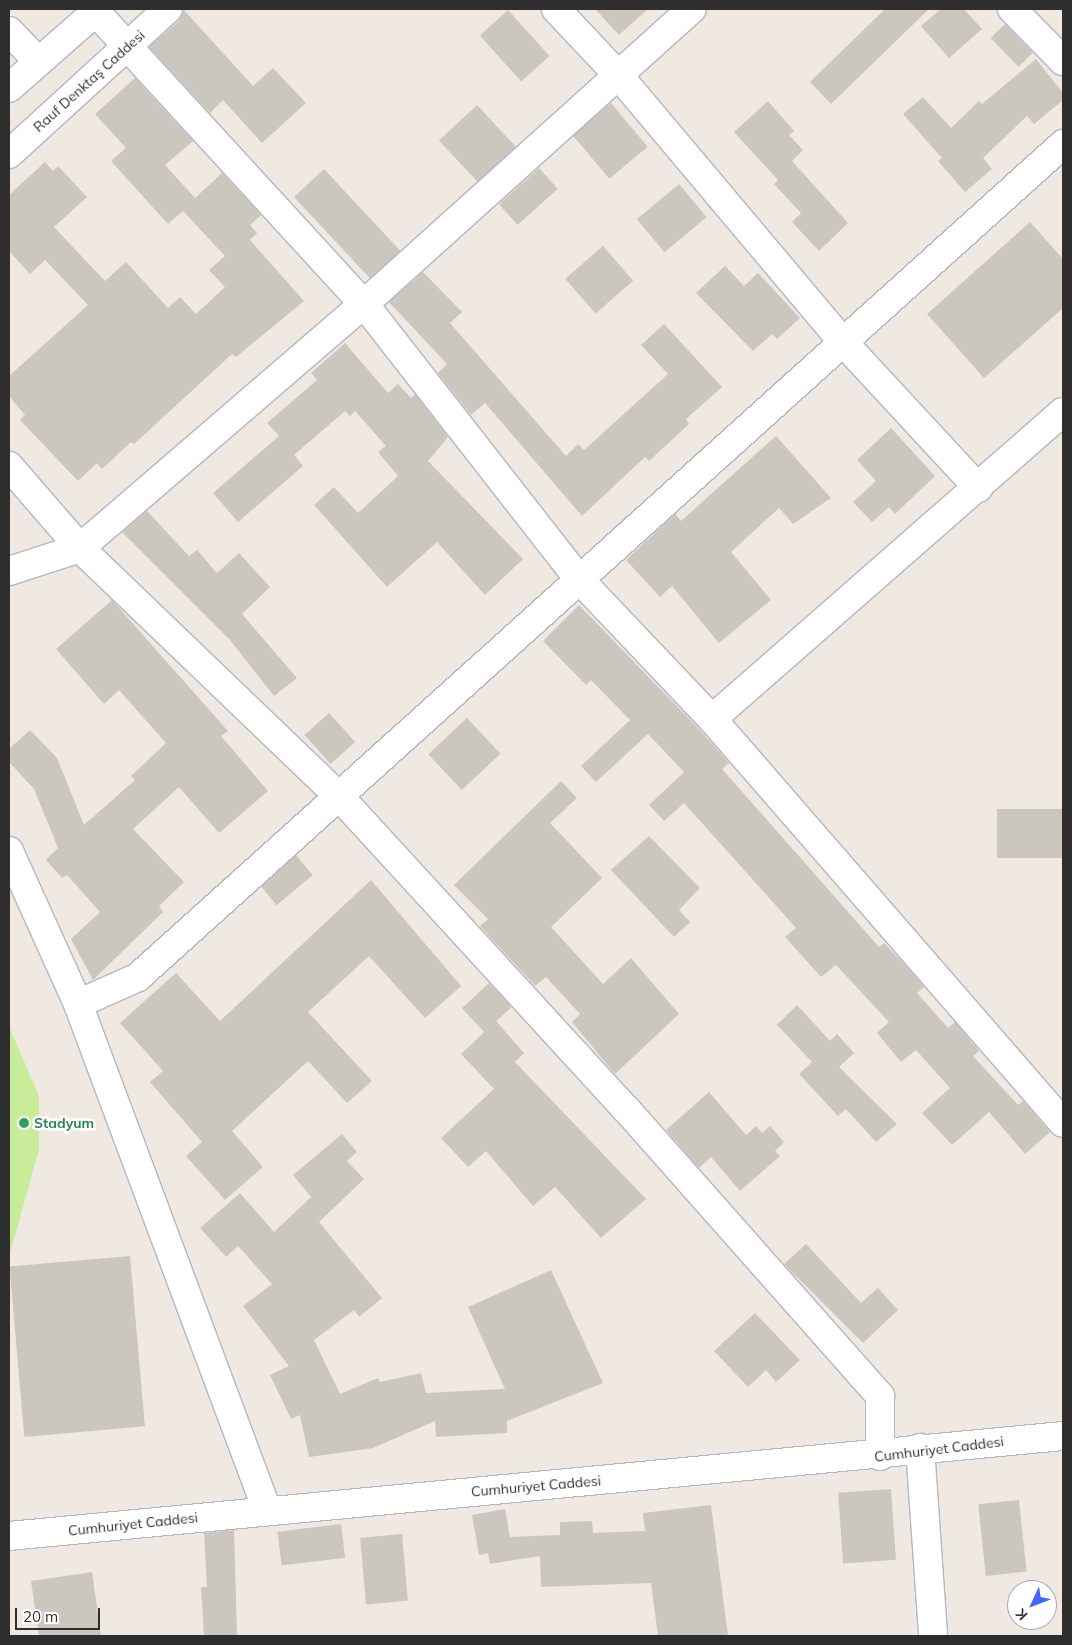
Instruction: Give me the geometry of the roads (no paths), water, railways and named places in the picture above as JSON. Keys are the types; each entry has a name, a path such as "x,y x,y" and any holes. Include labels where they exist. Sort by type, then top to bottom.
{"street":[{"name":"Rauf Denktaş Caddesi","path":"9,154 168,9"},
{"path":"556,9 619,76 843,342 978,488"},
{"path":"9,572 80,548 364,304 692,9"},
{"path":"1012,9 1063,61"},
{"path":"9,88 98,10 128,46 364,304 579,579 712,718 1063,1123"},
{"path":"9,31 38,61"},
{"path":"78,1004 138,977 1063,144"},
{"path":"712,718 1063,412"},
{"path":"9,466 80,548 338,795 627,1110 880,1396 880,1456"},
{"path":"9,851 78,1004 267,1510"},
{"name":"Cumhuriyet Caddesi","path":"9,1536 267,1510 880,1456 920,1448 1063,1436"},
{"path":"920,1448 933,1636"}],"place":[{"name":"Stadyum","path":"24,1123"}]}
